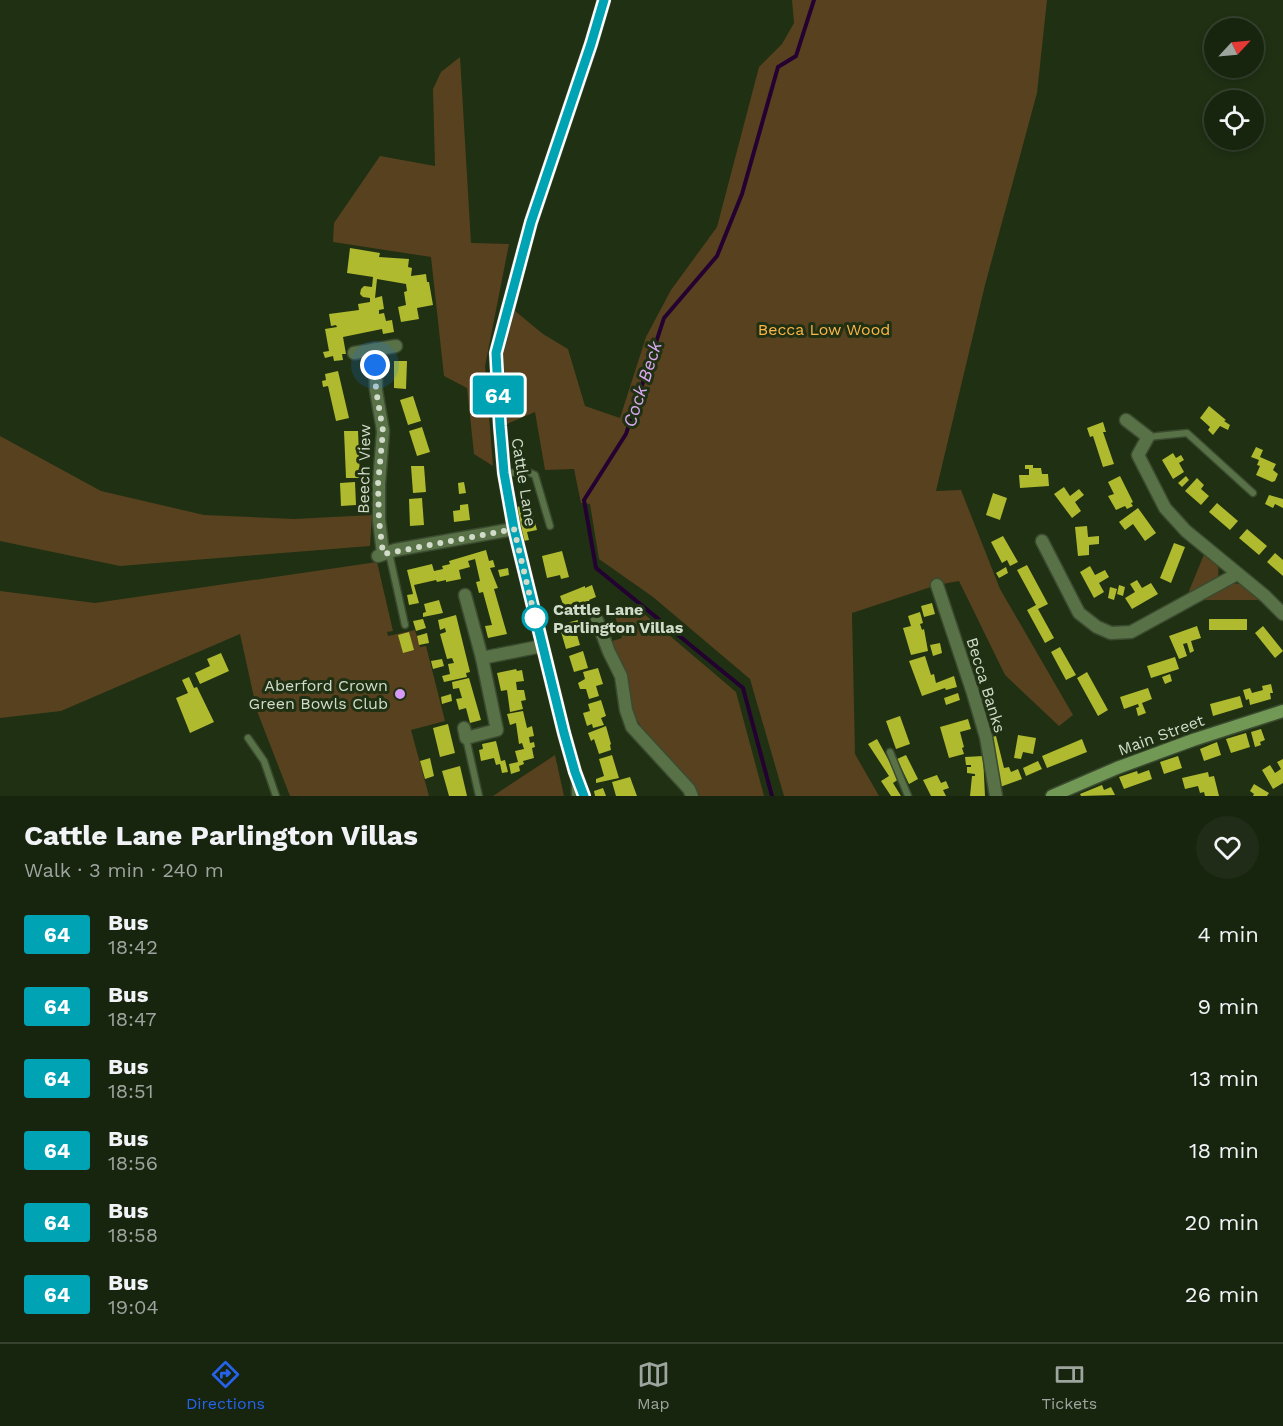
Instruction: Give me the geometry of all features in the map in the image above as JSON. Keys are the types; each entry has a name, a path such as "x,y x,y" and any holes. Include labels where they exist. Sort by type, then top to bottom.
{"street":[{"name":"Cattle Lane","path":"584,796 575,772 514,529 504,473 496,353 531,222 604,0"},
{"path":"354,353 396,346"},
{"name":"Beech View","path":"375,349 376,390 383,431 378,484 383,554"},
{"path":"1125,420 1148,437 1138,455 1165,508 1185,531 1265,596 1283,614"},
{"path":"383,554 514,529"},
{"path":"1042,542 1079,614 1097,627 1111,633 1131,632 1237,574"},
{"name":"Becca Banks","path":"937,585 983,726 996,796"},
{"path":"465,595 482,658 497,730 465,733"},
{"path":"597,620 621,676 626,710 632,727 689,789 692,796"},
{"path":"482,658 542,646"},
{"name":"Main Street","path":"1052,796 1193,740 1283,711"}],"lane":[{"path":"1148,437 1187,433 1253,493"},
{"path":"504,473 528,472 535,475 550,526"},
{"path":"383,554 405,625"},
{"path":"465,733 479,796"},
{"path":"248,738 264,761 276,796"},
{"path":"890,752 908,796"},
{"path":"575,772 575,796"}],"green space":[{"name":"Becca Low Wood","path":"792,0 1047,0 1037,93 985,285 936,491 961,490 1000,589 1073,715 1059,726 1005,675 959,581 937,585 852,613 855,754 879,796 784,796 750,679 653,597 599,559 590,504 581,503 574,469 545,470 535,412 500,427 496,353 509,306 543,334 568,349 585,406 620,418 646,337 671,290 717,227 759,67 782,44 794,23"},
{"path":"460,57 471,243 509,244 485,366 493,466 474,454 467,388 444,376 431,257 333,242 334,223 380,156 435,166 433,89 441,72"},
{"path":"0,436 101,491 204,515 294,519 372,515 370,546 120,566 0,541"},
{"path":"1205,552 1217,565 1218,576 1191,594 1189,591"},
{"path":"377,562 393,631 387,632 388,636 415,630 420,647 426,646 445,721 411,730 429,796 290,796 257,711 240,634 61,711 0,718 0,591 95,603"},
{"path":"1228,584 1244,585 1260,598 1258,600 1201,600"},
{"path":"636,607 736,692 764,796 699,796 689,781 642,728 631,707 627,680 609,642 622,638 613,610"},
{"path":"555,755 564,796 493,796"}],"building":[{"path":"350,248 380,253 379,257 409,259 408,267 412,268 411,276 426,274 433,305 417,308 419,319 401,322 398,307 406,305 404,292 407,291 406,284 377,279 375,298 382,296 384,309 379,310 379,314 384,313 386,321 392,320 394,332 383,334 382,329 343,337 346,354 342,354 343,360 334,361 333,356 325,358 323,352 329,351 325,329 337,327 336,325 331,326 329,314 359,310 358,304 370,302 370,298 360,294 364,286 372,287 373,277 347,273"},
{"path":"394,361 407,361 406,389 394,388"},
{"path":"338,371 349,418 336,421 328,386 323,387 322,381 326,380 325,374"},
{"path":"413,396 421,421 408,425 400,400"},
{"path":"1209,406 1230,425 1228,430 1220,426 1213,435 1208,430 1210,427 1200,418"},
{"path":"1103,422 1106,432 1103,432 1114,464 1103,467 1093,436 1090,437 1087,428"},
{"path":"422,427 430,452 417,456 409,431"},
{"path":"344,431 358,431 360,478 346,478"},
{"path":"1256,447 1263,450 1260,457 1276,464 1273,470 1278,474 1275,481 1272,482 1256,475 1260,466 1257,465 1259,460 1251,457"},
{"path":"1173,453 1176,458 1181,455 1184,460 1179,463 1184,472 1173,479 1162,460"},
{"path":"1025,465 1041,468 1042,474 1048,474 1049,486 1020,488 1019,475 1029,475 1029,469 1025,469"},
{"path":"411,466 424,466 426,492 413,493"},
{"path":"1120,476 1133,506 1127,509 1125,506 1116,510 1108,496 1114,494 1108,482"},
{"path":"1186,476 1189,480 1182,487 1178,483"},
{"path":"1197,478 1204,485 1201,489 1209,496 1201,505 1185,491"},
{"path":"355,482 356,505 341,506 340,483"},
{"path":"464,482 466,493 459,494 458,483"},
{"path":"1064,487 1070,496 1079,489 1084,495 1075,502 1081,511 1072,518 1054,494"},
{"path":"993,493 1007,498 1000,520 986,515"},
{"path":"1269,495 1283,499 1283,508 1275,504 1273,508 1265,504"},
{"path":"422,498 424,525 410,526 409,499"},
{"path":"1217,503 1238,521 1230,530 1209,512"},
{"path":"468,504 470,520 454,522 453,511 460,510 460,505"},
{"path":"530,504 537,530 527,532 529,540 523,541 517,507"},
{"path":"1138,508 1156,533 1145,541 1133,524 1125,530 1119,522"},
{"path":"1087,526 1088,537 1099,536 1099,544 1089,545 1089,555 1078,556 1075,527"},
{"path":"1247,529 1267,546 1259,555 1239,538"},
{"path":"1003,536 1018,562 1010,566 1007,560 1002,563 991,542"},
{"path":"1174,543 1185,547 1171,583 1160,578"},
{"path":"486,550 489,561 493,560 495,567 490,568 498,588 494,589 507,634 488,638 485,626 492,625 483,592 479,593 476,582 480,581 475,559 468,561 470,567 459,570 461,579 446,582 446,580 437,582 436,580 414,585 419,603 409,605 407,595 413,594 407,570 432,564 434,571 443,569 442,566 450,564 449,561"},
{"path":"562,551 569,577 561,579 560,575 547,578 542,556"},
{"path":"1275,553 1283,560 1283,576 1267,562"},
{"path":"1027,565 1048,604 1038,609 1054,638 1045,643 1027,610 1036,605 1017,570"},
{"path":"1090,566 1095,575 1105,570 1109,577 1099,583 1104,592 1094,598 1080,572"},
{"path":"1006,567 1008,573 999,578 996,573"},
{"path":"508,568 509,575 500,577 498,570"},
{"path":"1137,580 1142,588 1151,583 1158,594 1132,609 1125,598 1135,592 1130,584"},
{"path":"592,585 596,597 589,600 590,602 565,610 560,596"},
{"path":"1119,585 1125,587 1123,596 1117,594"},
{"path":"1110,587 1117,589 1114,600 1108,598"},
{"path":"439,600 443,613 423,617 423,613 426,612 424,604"},
{"path":"932,603 935,614 924,617 921,606"},
{"path":"920,612 923,623 920,624 922,630 924,629 928,651 911,655 903,628 911,626 908,616"},
{"path":"456,615 470,672 466,673 467,677 444,682 442,676 450,674 448,664 454,663 452,658 447,659 440,634 446,632 445,628 440,630 438,620"},
{"path":"423,619 426,628 416,631 413,621"},
{"path":"1209,619 1247,619 1247,630 1209,630"},
{"path":"578,620 580,627 575,628 580,645 566,649 559,625"},
{"path":"1197,626 1201,638 1191,641 1194,651 1190,653 1187,643 1183,644 1187,656 1179,659 1169,636"},
{"path":"1263,626 1283,651 1275,658 1255,633"},
{"path":"409,632 414,650 403,653 398,635"},
{"path":"427,633 429,643 419,645 417,636"},
{"path":"940,643 942,653 933,656 930,645"},
{"path":"1060,647 1076,675 1066,680 1051,652"},
{"path":"583,651 588,668 574,672 569,656"},
{"path":"221,653 229,671 200,684 195,673 210,666 207,659"},
{"path":"925,656 936,683 954,676 957,687 946,690 945,688 922,696 909,661"},
{"path":"1175,657 1179,669 1151,678 1147,666"},
{"path":"442,659 444,666 433,669 431,661"},
{"path":"598,668 603,684 596,686 599,696 589,699 586,689 580,689 578,683 585,679 583,672"},
{"path":"516,669 517,671 522,670 524,681 516,682 517,690 524,690 526,700 521,701 523,709 510,712 507,690 501,691 497,673"},
{"path":"1087,672 1108,710 1098,716 1077,678"},
{"path":"1170,674 1172,681 1165,684 1162,677"},
{"path":"189,677 194,688 197,687 214,722 190,733 176,698 188,693 182,680"},
{"path":"469,678 481,720 470,723 466,708 459,710 456,699 462,698 459,688 453,689 452,682"},
{"path":"1271,684 1273,693 1270,693 1271,699 1250,705 1243,690 1250,688 1252,693 1263,690 1262,686"},
{"path":"1148,688 1152,699 1142,703 1146,713 1138,716 1136,708 1139,707 1138,704 1124,709 1120,697"},
{"path":"958,693 960,700 946,705 944,698"},
{"path":"451,694 452,701 442,704 441,697"},
{"path":"1240,696 1243,707 1213,716 1210,704"},
{"path":"601,700 606,716 601,718 604,725 593,728 592,724 587,726 583,713 590,711 588,704"},
{"path":"523,711 527,728 532,726 534,736 529,737 530,743 534,742 535,747 532,748 534,758 523,761 524,764 519,766 520,771 511,774 509,764 518,762 515,751 524,749 522,743 519,744 516,723 510,725 507,714"},
{"path":"900,716 910,744 896,749 886,721"},
{"path":"968,719 971,729 960,732 964,754 949,758 940,727"},
{"path":"448,724 455,753 440,757 433,728"},
{"path":"606,726 611,750 599,754 594,739 591,741 588,733"},
{"path":"1261,729 1265,740 1260,742 1261,745 1255,747 1251,732"},
{"path":"1246,733 1250,747 1231,753 1226,739"},
{"path":"1018,735 1036,738 1033,754 1023,752 1021,759 1014,758"},
{"path":"996,736 1004,768 1009,767 1011,772 1018,769 1022,779 1000,787 988,738"},
{"path":"877,739 899,779 893,783 901,796 891,796 881,781 889,776 868,744"},
{"path":"1082,739 1087,752 1047,768 1042,756"},
{"path":"496,741 501,761 505,760 508,772 502,773 500,764 496,765 494,758 481,761 479,750 483,749 482,744"},
{"path":"1217,742 1221,755 1204,761 1200,749"},
{"path":"612,755 619,778 596,783 596,779 604,776 599,759"},
{"path":"906,755 918,779 909,784 897,759"},
{"path":"983,756 985,796 970,796 972,776 975,774 967,773 967,767 971,765 966,765 965,757"},
{"path":"1178,756 1182,768 1164,774 1160,762"},
{"path":"430,758 434,776 425,779 420,761"},
{"path":"1283,759 1283,783 1273,789 1262,770 1270,765 1275,773 1281,769 1277,762"},
{"path":"1038,761 1042,769 1026,776 1023,768"},
{"path":"460,766 467,796 449,796 442,771"},
{"path":"1149,770 1152,779 1124,789 1119,777"},
{"path":"1208,772 1209,777 1214,776 1219,796 1205,796 1204,792 1200,793 1198,786 1185,789 1182,778"},
{"path":"937,775 941,783 946,781 949,788 943,790 946,796 931,796 923,780"},
{"path":"630,777 637,796 616,796 612,782"},
{"path":"1254,784 1269,793 1267,796 1253,796 1254,794 1250,791"},
{"path":"1102,785 1104,790 1111,787 1115,795 1081,796 1080,794"},
{"path":"603,788 606,796 595,796 594,791"}],"waterway":[{"name":"Cock Beck","path":"772,796 743,688 596,568 584,500 626,434 664,318 717,256 742,194 778,67 796,56 814,0"}],"bus line":[{"name":"64","path":"584,796 564,733 514,529 504,473 496,353 531,222 604,0"}],"place":[{"name":"Cattle Lane Parlington Villas","path":"535,618"},
{"name":"Aberford Crown Green Bowls Club","path":"400,694"}],"route":[{"path":"375,365 376,390 383,422 378,484 383,554 514,529 535,618"}]}
